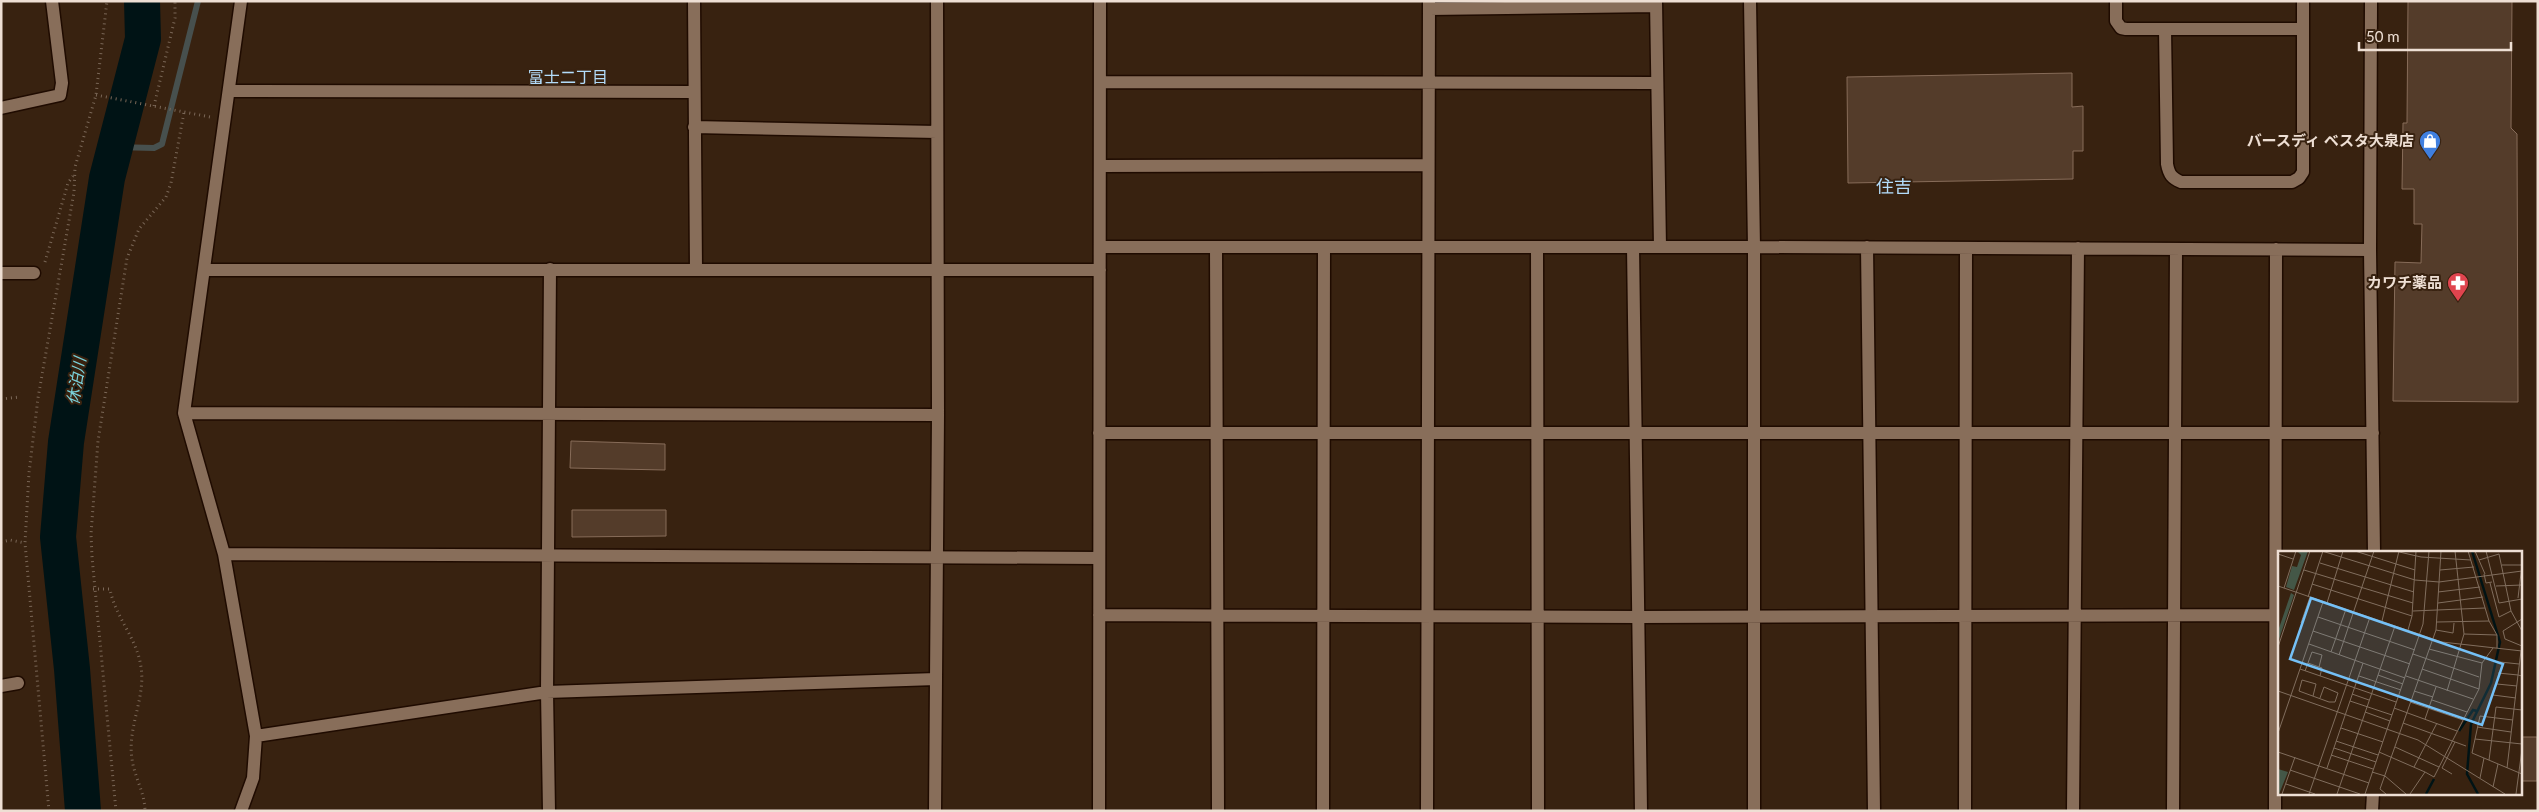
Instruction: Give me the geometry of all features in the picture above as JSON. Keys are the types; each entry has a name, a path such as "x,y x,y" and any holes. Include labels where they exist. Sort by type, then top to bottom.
{"street":[{"path":"1,108 60,95 62,83 52,1"},
{"path":"241,1 184,413 224,554 256,736 253,778 241,811"},
{"path":"694,1 693,92 696,270"},
{"path":"935,811 938,555 937,1"},
{"path":"1099,811 1100,1"},
{"path":"1750,1 1754,247 1754,811"},
{"path":"2116,1 2116,21 2121,28 2303,29"},
{"path":"2165,29 2168,172 2173,179 2181,182 2292,182 2299,178 2303,172 2303,1"},
{"path":"2371,1 2370,250 2374,551"},
{"path":"1427,811 1428,5 1656,4 1660,247"},
{"path":"1100,82 1656,83"},
{"path":"229,91 693,92"},
{"path":"694,127 937,132"},
{"path":"1100,166 1428,165"},
{"path":"1100,247 1867,247 2370,250"},
{"path":"1216,247 1218,811"},
{"path":"1323,811 1324,247"},
{"path":"1536,247 1538,811"},
{"path":"1633,247 1641,811"},
{"path":"1867,247 1874,811"},
{"path":"1965,811 1966,248"},
{"path":"2073,811 2078,248"},
{"path":"2173,811 2176,249"},
{"path":"2275,811 2277,615 2275,433 2276,249"},
{"path":"549,811 547,692 550,269"},
{"path":"204,270 1100,270"},
{"path":"1,273 34,273"},
{"path":"184,413 938,415"},
{"path":"1099,433 2373,433"},
{"path":"224,554 549,556 938,555 1099,558"},
{"path":"1099,616 1638,618 2277,615"},
{"path":"256,736 547,692 936,679"},
{"path":"1,686 18,682"},
{"path":"2372,794 2372,811"}],"path":[{"path":"34,273 42,274 96,95 107,1"},
{"path":"154,106 175,18 175,1"},
{"path":"96,95 199,115"},
{"path":"116,811 93,589 91,534 98,441 126,258 139,229 166,196 171,183 182,112"},
{"path":"49,811 29,611 25,543 36,416 74,192 73,175"},
{"path":"1,399 20,397"},
{"path":"1,542 10,540 25,543"},
{"path":"93,589 110,589 113,605 133,644 140,664 141,681 132,732 131,758 146,811"}],"building":[{"path":"2408,1 2512,1 2511,128 2517,134 2518,402 2393,401 2395,262 2421,263 2422,224 2414,224 2414,189 2402,189 2403,123 2407,123"},
{"path":"2072,73 2072,107 2083,106 2083,151 2073,151 2073,179 1848,183 1847,77"},
{"path":"571,441 665,444 665,470 570,468"},
{"path":"572,510 666,510 666,536 572,537"},
{"path":"2522,737 2537,737 2537,781 2522,781"}],"waterway":[{"name":"休泊川","path":"83,811 72,669 58,537 66,442 107,178 143,39 142,1"},
{"name":"休泊川","path":"115,147 154,148 162,144 198,1"}],"place":[{"name":"バースディ ベスタ大泉店","path":"2430,160"},
{"name":"カワチ薬品","path":"2458,302"}],"district":[{"name":"富士二丁目","path":"568,77"},
{"name":"住吉","path":"1894,187"}]}
